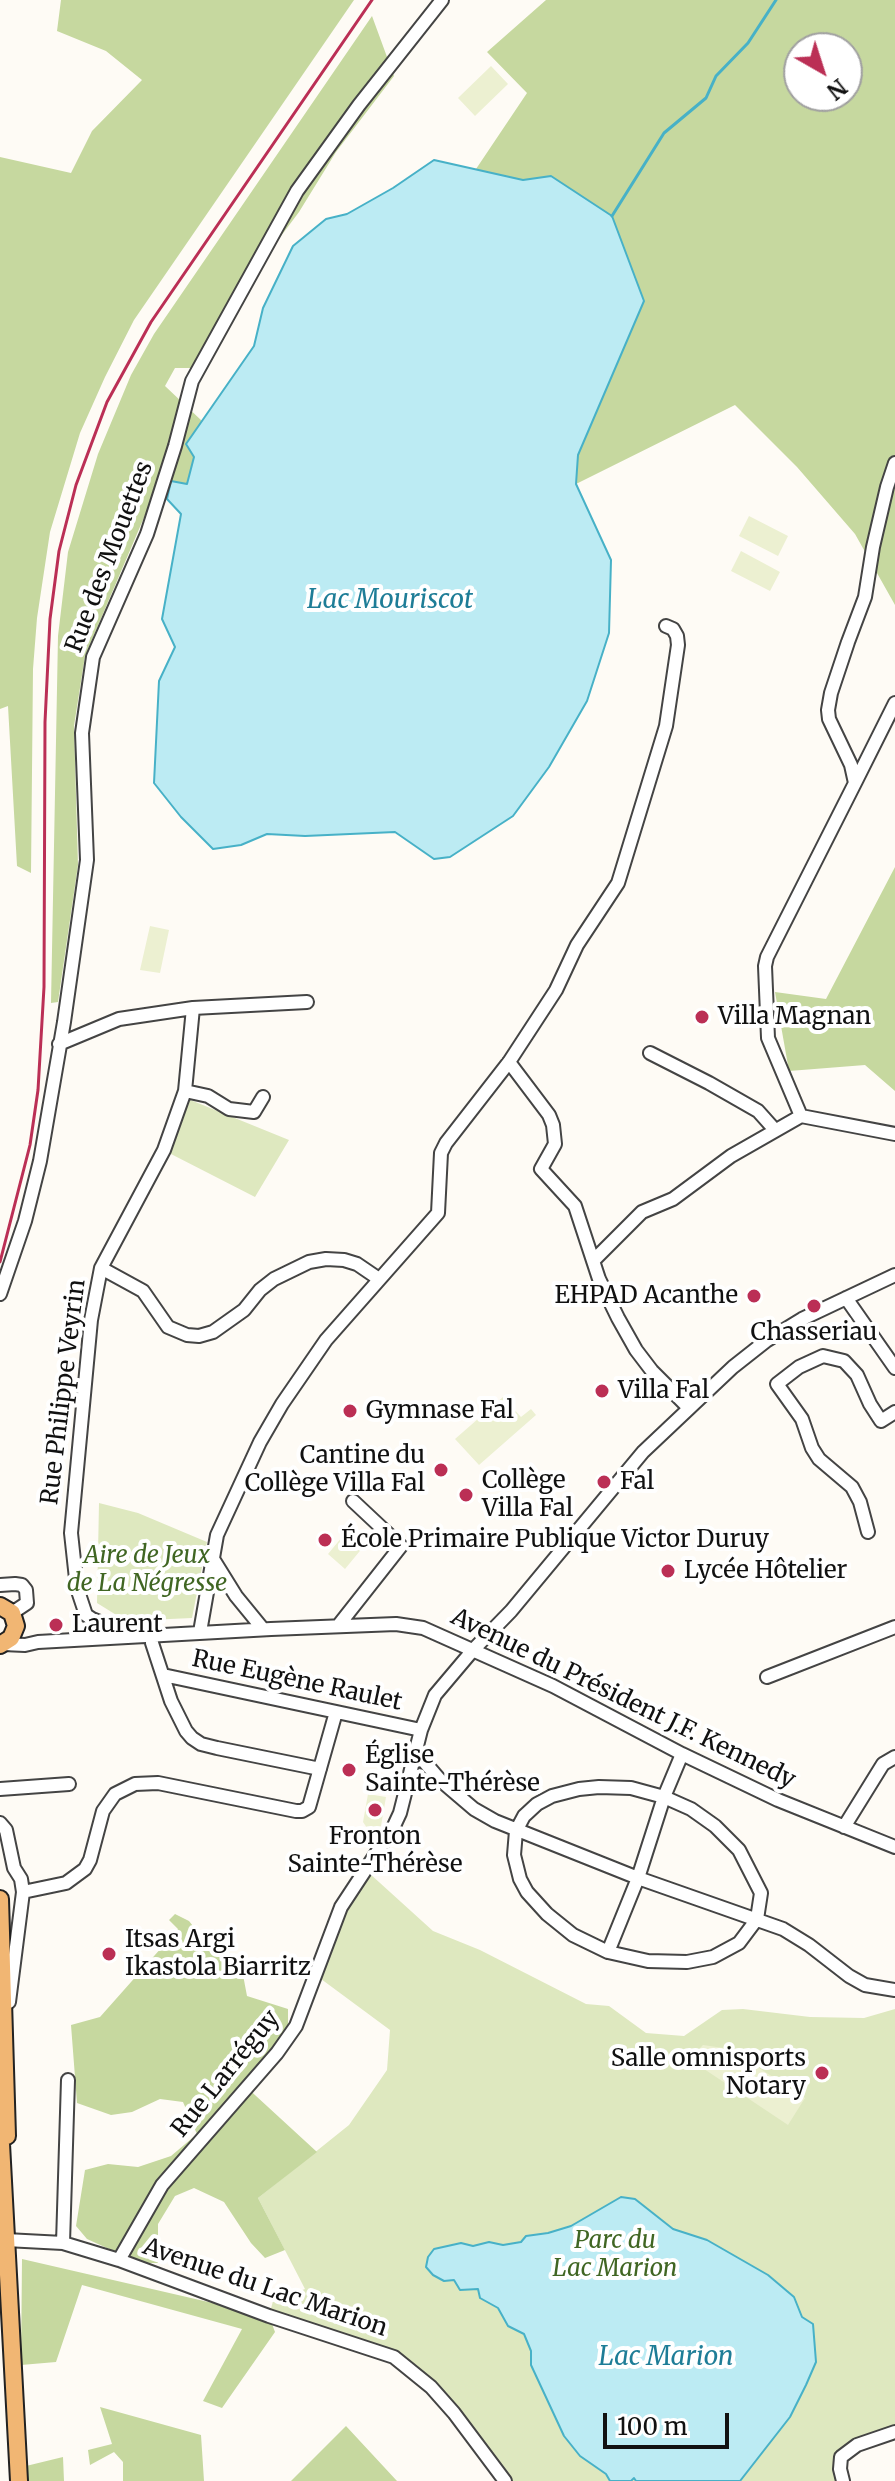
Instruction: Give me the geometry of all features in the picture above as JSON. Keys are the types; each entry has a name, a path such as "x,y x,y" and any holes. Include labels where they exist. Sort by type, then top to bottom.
{"main road":[{"path":"1,1645 11,1638 9,1616"},
{"path":"0,1899 7,2157 1,2180"},
{"path":"0,2125 19,2481"}],"street":[{"name":"Rue des Mouettes","path":"0,1294 34,1187 87,860 82,733 93,657 147,534 192,381 297,191 359,105 442,0"},
{"path":"855,783 851,765 829,719 828,710 831,693 865,597 883,502 895,463"},
{"path":"200,1632 217,1535 260,1442 326,1340 438,1213 441,1153 446,1143 509,1062 556,990 577,945 618,883 666,726 678,645 673,629 666,626"},
{"path":"801,1116 768,1038 767,957 895,703"},
{"path":"59,1044 119,1019 193,1008 307,1002"},
{"name":"Rue Philippe Veyrin","path":"119,1637 112,1627 86,1615 76,1580 71,1533 91,1320 101,1268 164,1150 185,1091 193,1008"},
{"path":"650,1053 758,1111 775,1130"},
{"path":"509,1062 549,1115 553,1125 555,1144 541,1169 575,1206 605,1292 636,1350 689,1408"},
{"path":"185,1091 208,1096 229,1109 254,1112 263,1097"},
{"path":"593,1261 642,1212 673,1199 731,1156 801,1116 895,1134"},
{"path":"101,1268 143,1291 168,1327 199,1336 213,1332 244,1310 260,1290 274,1279 309,1262 344,1260 357,1264 379,1279"},
{"name":"Rue Larréguy","path":"119,2260 162,2185 277,2053 296,2026 341,1907 400,1813 421,1730 435,1695 511,1611 643,1452 733,1367 766,1341 802,1319 895,1275"},
{"path":"846,1298 895,1368"},
{"path":"868,1532 860,1502 852,1487 819,1459 802,1419 777,1384 799,1367 823,1356 844,1361 857,1375 881,1421 895,1412"},
{"path":"338,1626 401,1546 353,1501"},
{"path":"213,1559 263,1629"},
{"path":"209,1587 229,1583"},
{"path":"0,1585 22,1585 26,1590 27,1603 9,1616 24,1637 38,1642"},
{"name":"Avenue du Président J.F. Kennedy","path":"1,1645 200,1632 410,1625 553,1686 778,1800 895,1847"},
{"path":"767,1677 895,1627"},
{"path":"152,1635 171,1701 186,1731 201,1744 320,1769"},
{"name":"Rue Eugène Raulet","path":"163,1675 421,1730"},
{"path":"23,1892 66,1883 85,1869 103,1811 115,1794 135,1784 158,1783 302,1811 309,1807 336,1712"},
{"path":"608,1952 682,1754"},
{"path":"415,1755 474,1809 516,1831 757,1919 796,1937 865,1985 895,1990"},
{"path":"844,1827 883,1764 895,1757"},
{"path":"0,1789 69,1784"},
{"path":"631,1788 664,1797 703,1818 739,1850 761,1893 757,1919 739,1943 713,1957 687,1962 648,1961 608,1952 573,1935 547,1914 527,1892 514,1855 516,1831 524,1816 537,1804 552,1796 579,1789 631,1788"},
{"path":"0,1823 6,1830 23,1892 5,2033"},
{"path":"63,2243 68,2080"},
{"name":"Avenue du Lac Marion","path":"6,2240 63,2243 394,2357 431,2387 505,2481"},
{"path":"843,2481 841,2457 857,2445 895,2432"}],"green space":[{"path":"61,0 354,0 134,320 80,433 50,532 37,618 33,669 31,873 17,866 8,706 0,709 0,157 71,173 92,131 142,80 106,51 57,31"},
{"path":"546,0 895,0 895,605 855,534 797,467 735,405 576,484 578,455 644,301 612,216 551,176 524,180 476,169 527,93 487,52"},
{"path":"372,16 394,76 336,152 299,212 233,300 196,368 175,368 165,386 202,421 187,444 194,457 187,484 171,481 167,499 151,501 85,656 74,726 78,865 58,1002 51,1003 58,636 68,552 98,454 131,375 154,334"},
{"path":"491,66 508,84 475,116 458,98"},
{"path":"749,516 788,536 778,556 739,536"},
{"path":"741,551 780,572 770,591 731,571"},
{"path":"895,867 895,1091 865,1065 789,1071 775,992 826,999"},
{"path":"150,926 169,930 160,973 140,970"},
{"path":"188,1099 289,1140 255,1197 169,1153"},
{"path":"503,1397 521,1417 531,1409 536,1415 479,1465 455,1439"},
{"name":"Aire de Jeux de La Négresse","path":"99,1503 138,1513 207,1542 192,1618 126,1621 97,1603"},
{"path":"347,1531 364,1546 345,1569 328,1554"},
{"name":"Fronton Sainte-Thérèse","path":"368,1794 386,1797 381,1826 376,1830 375,1837 365,1835 367,1828 363,1822"},
{"name":"Parc du Lac Marion","path":"369,1873 433,1931 480,1950 586,2004 609,2006 646,2033 684,2036 722,2010 864,2018 895,2009 895,2432 842,2457 843,2481 505,2481 454,2413 395,2357 269,2316 273,2301 305,2289 258,2198 349,2125 387,2070 390,2030 317,1976 345,1910"},
{"path":"175,1914 189,1921 211,1949 240,1959 247,1996 288,2009 288,2029 243,2084 317,2152 258,2198 285,2250 265,2258 251,2243 224,2202 194,2188 175,2196 158,2224 158,2263 140,2263 87,2239 76,2226 85,2170 108,2164 138,2167 171,2156 197,2134 183,2102 160,2099 132,2112 111,2115 77,2103 71,2025 100,2017 178,1929 169,1920"},
{"path":"703,2045 730,2049 805,2098 788,2125 689,2059"},
{"path":"22,2259 269,2316 275,2332 222,2408 203,2401 242,2329 82,2285 56,2362 21,2365"},
{"path":"100,2407 201,2435 204,2481 123,2481 123,2462 114,2452 90,2465 88,2450 112,2444"},
{"path":"346,2426 397,2481 291,2481"},
{"path":"63,2457 64,2481 28,2481 26,2466"}],"water":[{"name":"Lac Mouriscot","path":"434,160 523,180 551,176 612,216 644,301 578,455 576,484 611,560 609,633 587,701 549,767 513,816 450,857 434,859 395,832 305,836 267,834 241,845 213,849 181,817 154,783 159,681 175,647 162,619 181,514 167,499 171,481 187,484 194,457 186,444 254,346 263,308 293,246 326,219 347,214"},
{"name":"Lac Marion","path":"621,2197 635,2199 673,2229 707,2240 768,2275 794,2297 802,2317 813,2324 816,2362 806,2385 790,2417 740,2481 636,2481 634,2478 631,2481 610,2481 606,2474 580,2456 564,2436 531,2365 531,2351 524,2334 508,2326 498,2308 480,2298 478,2289 460,2290 454,2280 444,2281 426,2267 434,2249 461,2243 473,2246 489,2242 503,2245 521,2242 526,2236 571,2226"}],"waterway":[{"path":"612,216 664,133 706,98 716,76 748,43 776,0"}],"railway":[{"path":"0,1262 30,1145 38,1090 44,987 45,722 50,619 59,551 76,485 107,402 151,322 372,0"}],"place":[{"name":"Villa Magnan","path":"702,1017"},
{"name":"EHPAD Acanthe","path":"754,1296"},
{"name":"Chasseriau","path":"814,1306"},
{"name":"Villa Fal","path":"602,1391"},
{"name":"Gymnase Fal","path":"350,1411"},
{"name":"Cantine du Collège Villa Fal","path":"441,1470"},
{"name":"Fal","path":"604,1482"},
{"name":"Collège Villa Fal","path":"466,1495"},
{"name":"École Primaire Publique Victor Duruy","path":"325,1540"},
{"name":"Lycée Hôtelier","path":"668,1571"},
{"name":"Laurent","path":"56,1625"},
{"name":"Église Sainte-Thérèse","path":"349,1770"},
{"name":"Fronton Sainte-Thérèse","path":"375,1810"},
{"name":"Itsas Argi Ikastola Biarritz","path":"109,1954"},
{"name":"Salle omnisports Notary","path":"822,2073"}]}
